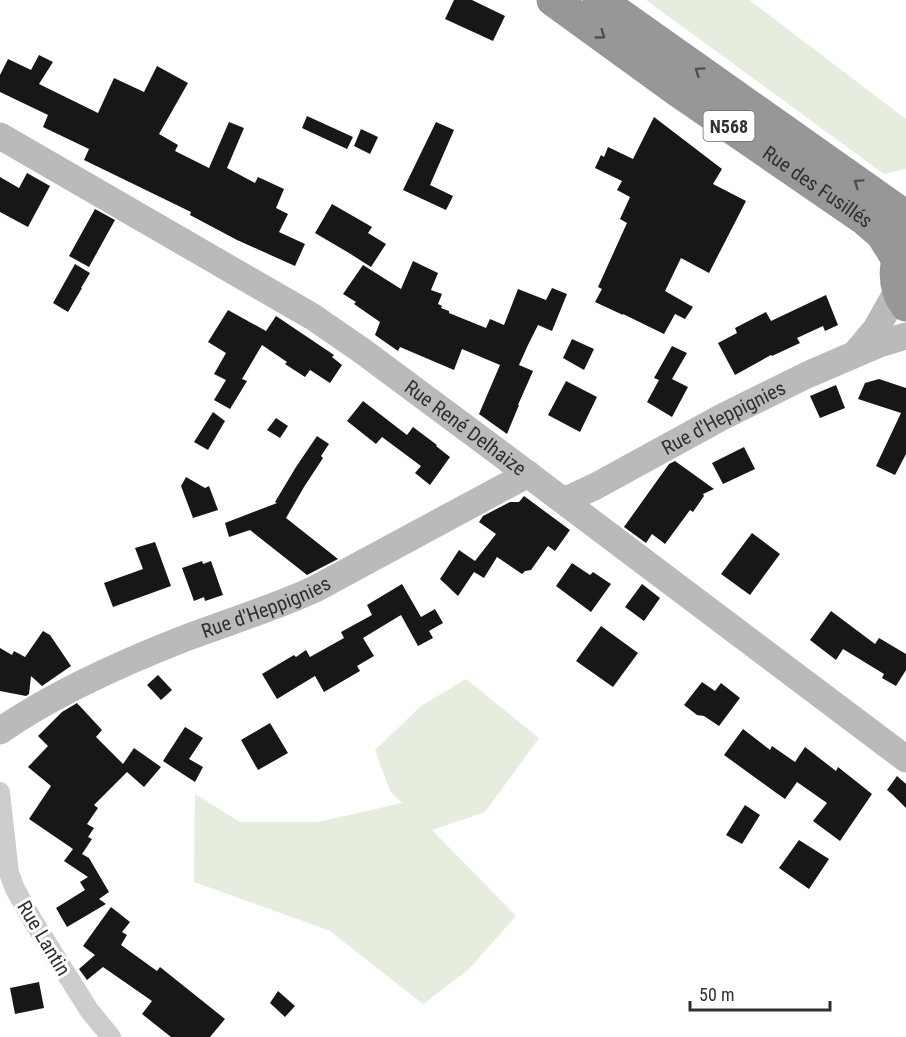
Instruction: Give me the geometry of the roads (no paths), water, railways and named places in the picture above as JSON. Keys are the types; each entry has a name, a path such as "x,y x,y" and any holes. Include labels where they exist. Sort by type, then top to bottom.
{"highway":[{"name":"Rue des Fusillés","path":"554,0 677,90 866,220 902,248"},
{"name":"Rue des Fusillés","path":"599,0 906,217"},
{"name":"N568","path":"902,248 896,279 902,298"}],"street":[{"name":"Rue René Delhaize","path":"0,136 313,317 361,350 906,759"},
{"name":"Rue d'Heppignies","path":"853,356 902,298"},
{"name":"Rue d'Heppignies","path":"564,501 793,382 879,344 906,336"},
{"name":"Rue d'Heppignies","path":"0,731 25,713 97,676 183,639 287,602 315,589 528,474"},
{"name":"Rue Lantin","path":"0,792 9,873 15,889 88,1010 111,1037"},
{"path":"0,892 9,873"}]}
